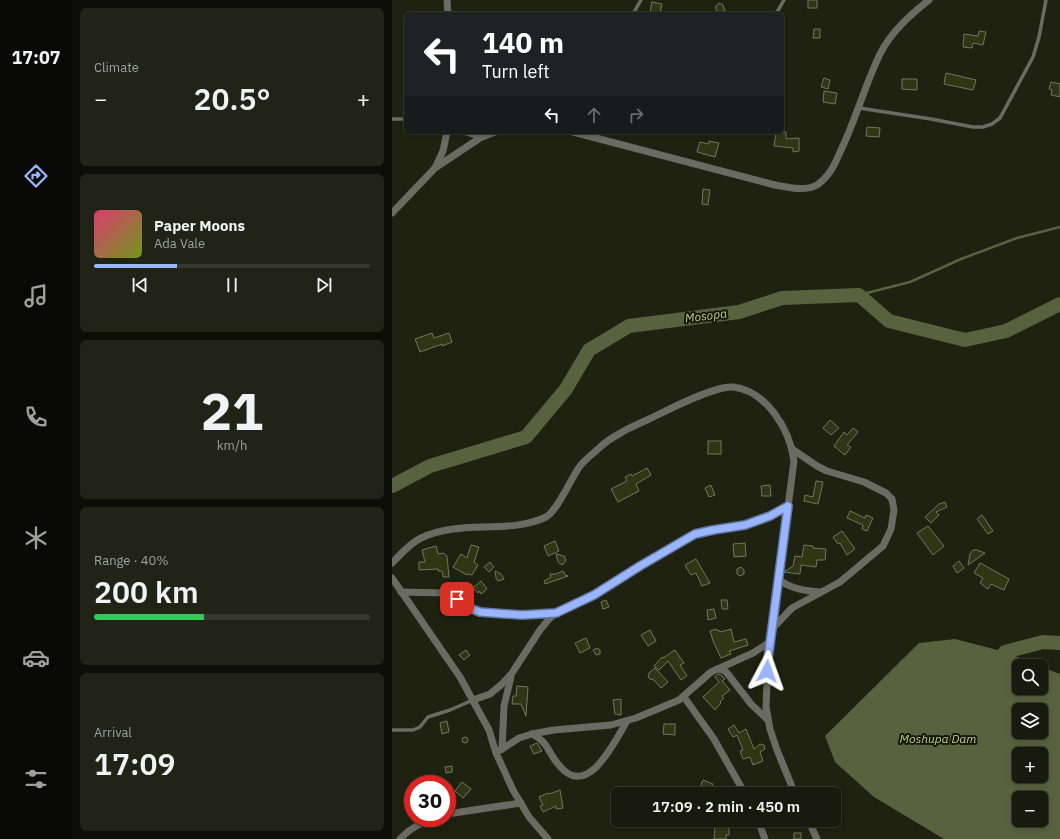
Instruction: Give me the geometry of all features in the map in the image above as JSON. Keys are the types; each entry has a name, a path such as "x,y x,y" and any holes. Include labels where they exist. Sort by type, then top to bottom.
{"street":[{"path":"447,0 448,12"},
{"path":"581,134 775,185 801,189 815,186 826,178 831,170 859,108 881,52 912,13 929,0"},
{"path":"435,168 443,151 447,134"},
{"path":"392,213 435,168 480,138 490,134"},
{"path":"392,563 407,547 421,538 432,534 462,529 530,524 548,516 560,500 579,468 598,448 619,434 681,404 719,388 732,387 751,393 765,404 778,418 788,434 794,461 768,659 766,707 777,750 792,787"},
{"path":"772,629 792,608 823,593 840,582 883,546 891,529 894,510 892,499 886,493 864,482 817,466 792,449"},
{"path":"473,700 490,694 502,684 512,673 540,630 556,613 594,595 695,534 745,525 770,516 788,506"},
{"path":"392,578 460,677 490,730 521,803 529,817 548,839"},
{"path":"778,579 786,585 799,590 823,593"},
{"path":"401,592 446,593 452,595 472,609 480,612 522,615 556,613"},
{"path":"499,751 519,738 532,734 554,730 611,726 674,703 684,697 711,672 760,650 770,642"},
{"path":"717,669 723,670 727,673 751,704 769,721"},
{"path":"499,751 506,693 512,673"},
{"path":"684,697 714,739 741,787"},
{"path":"532,734 541,738 546,743 557,763 564,772 574,776 582,776 592,771 604,761 627,721"},
{"path":"456,813 521,803"},
{"path":"400,839 413,827"},
{"path":"761,827 765,839"},
{"path":"811,827 817,839"}],"lane":[{"path":"634,12 642,0"},
{"path":"777,12 784,0"},
{"path":"859,108 973,127 983,127 992,124 1000,118 1033,57 1039,37 1046,0"},
{"path":"392,119 404,119"},
{"path":"467,134 480,138"},
{"path":"392,730 413,730 420,727 428,717 450,710 473,700"}],"water":[{"name":"Moshupa Dam","path":"955,639 1005,652 1022,659 1012,659 1012,695 1048,695 1048,670 1060,674 1060,839 944,839 874,797 835,762 825,736 919,643"}],"building":[{"path":"808,0 817,0 817,8 808,8"},
{"path":"652,2 662,4 660,12 650,12"},
{"path":"719,3 723,5 725,11 719,12 716,10 716,6"},
{"path":"814,29 820,29 820,38 813,38"},
{"path":"979,31 986,32 983,45 973,43 972,48 963,47 964,34 978,36"},
{"path":"946,73 976,80 973,90 944,84"},
{"path":"824,78 830,80 828,89 821,87"},
{"path":"902,79 917,79 917,90 902,89"},
{"path":"1051,82 1060,84 1060,97 1051,95 1052,90 1049,89"},
{"path":"824,91 837,93 835,104 823,102"},
{"path":"867,127 880,128 879,137 866,136"},
{"path":"784,132 786,132 786,139 799,138 799,151 793,152 793,148 774,146 776,134 784,134"},
{"path":"709,141 719,143 715,157 697,152 700,142 709,144"},
{"path":"703,189 710,190 708,205 702,204"},
{"path":"432,333 434,338 449,333 452,342 420,352 415,339"},
{"path":"830,420 839,428 831,435 823,428"},
{"path":"853,428 858,432 847,445 851,447 845,455 834,446 844,432 847,435"},
{"path":"708,441 721,441 721,454 708,454"},
{"path":"647,468 651,475 636,484 639,491 618,502 611,489 627,481 625,477 631,474 632,476"},
{"path":"816,481 823,482 818,504 804,501 805,495 813,497"},
{"path":"711,485 715,495 709,497 705,488"},
{"path":"770,485 771,496 762,496 761,486"},
{"path":"945,502 947,507 936,512 939,515 931,523 925,517 939,504"},
{"path":"850,511 865,518 866,515 873,518 867,531 862,529 863,525 847,518"},
{"path":"982,515 993,531 988,534 977,519"},
{"path":"928,526 944,546 933,555 917,533"},
{"path":"842,531 855,549 847,555 840,543 838,544 833,537"},
{"path":"555,541 559,551 548,556 544,546"},
{"path":"745,543 746,556 734,557 733,544"},
{"path":"471,545 479,547 474,562 478,565 472,575 467,575 453,567 461,554 467,558"},
{"path":"804,545 813,546 813,548 826,549 825,560 817,560 816,567 801,565 800,574 784,572 793,566 795,556 802,557"},
{"path":"436,546 438,554 443,553 447,556 449,577 443,577 442,571 438,571 438,569 419,570 419,562 425,562 422,550"},
{"path":"973,550 985,553 968,565 970,554"},
{"path":"556,554 564,556 566,560 562,565 558,562"},
{"path":"696,559 710,583 702,586 696,573 691,575 685,565"},
{"path":"959,561 964,568 957,573 953,566"},
{"path":"490,562 494,567 489,572 484,567"},
{"path":"980,563 1009,579 1004,590 991,584 988,589 980,583 983,578 974,573"},
{"path":"741,567 744,570 744,574 740,576 737,574 737,569"},
{"path":"495,571 501,574 504,579 498,581"},
{"path":"563,571 565,575 568,576 545,584 544,581 551,577 550,574 556,574"},
{"path":"481,581 487,589 481,594 473,588"},
{"path":"606,600 609,607 603,609 601,602"},
{"path":"721,600 727,600 728,609 722,609"},
{"path":"714,609 716,618 708,620 707,610"},
{"path":"716,629 720,632 731,629 734,642 746,639 748,645 729,651 731,654 721,658 710,631"},
{"path":"650,630 656,641 648,646 641,635"},
{"path":"586,638 590,648 580,653 575,643"},
{"path":"597,648 600,650 600,654 596,655 593,650"},
{"path":"466,650 470,655 464,660 459,655"},
{"path":"675,650 684,663 680,665 687,676 681,680 668,661 659,670 654,666 662,657 663,658"},
{"path":"655,668 668,682 661,688 654,680 648,677 649,673"},
{"path":"718,674 725,679 722,681 730,690 722,696 724,698 715,710 703,697 719,682 715,677"},
{"path":"517,686 528,687 526,716 521,704 512,704 513,696 516,696"},
{"path":"621,699 621,715 615,714 613,700"},
{"path":"447,721 449,732 442,734 440,723"},
{"path":"664,724 675,724 675,735 663,734"},
{"path":"734,725 739,733 746,729 754,749 760,744 764,745 765,749 760,752 763,761 753,765 750,757 743,759 740,751 743,750 737,735 733,737 728,729"},
{"path":"465,737 468,740 465,743 462,740"},
{"path":"537,743 542,751 534,754 530,746"},
{"path":"452,766 452,772 446,773 445,767"},
{"path":"703,780 713,784 711,787 700,787"},
{"path":"462,782 471,789 463,798 456,792"},
{"path":"560,790 563,808 556,809 556,806 543,812 540,806 543,805 539,797"},
{"path":"715,827 729,827 729,835 726,835 726,839 714,839"},
{"path":"794,833 801,833 801,839 794,839"}],"waterway":[{"path":"859,295 910,282 961,259 1017,238 1060,227"},
{"name":"Mosopa","path":"392,486 430,466 526,437 566,389 589,350 629,326 739,312 782,298 859,295 889,321 965,340 1006,331 1060,304"},
{"name":"Mosopa","path":"1004,671 1005,652 1043,642 1060,643"}],"route":[{"path":"457,599 472,609 480,612 522,615 556,613 594,595 695,534 745,525 770,516 788,506 767,671"}]}
